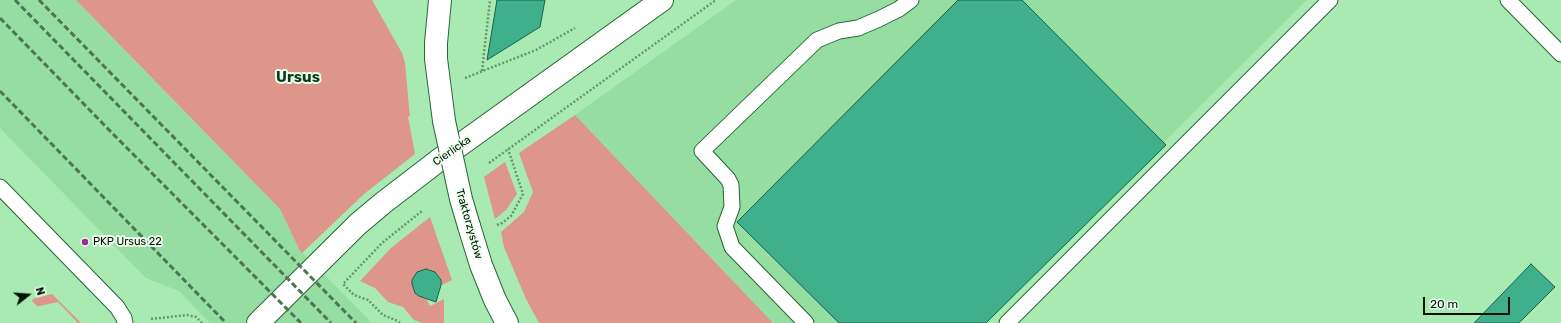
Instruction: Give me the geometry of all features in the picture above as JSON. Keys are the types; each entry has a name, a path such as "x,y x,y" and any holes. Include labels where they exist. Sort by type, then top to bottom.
{"street":[{"name":"Traktorzystów","path":"440,0 436,38 436,59 444,121 469,226 495,300 506,323"},
{"name":"Cierlicka","path":"258,323 353,230 383,203 439,160 662,0"}],"lane":[{"path":"806,323 732,247 725,226 732,207 731,185 728,179 702,151 817,40 839,32 858,28 899,9 911,0"},
{"path":"1007,323 1330,0"},
{"path":"1508,0 1561,54"},
{"path":"0,187 117,307 125,323"}],"path":[{"path":"482,72 490,0"},
{"path":"489,163 716,0"},
{"path":"458,80 536,50 575,28"},
{"path":"502,223 511,216 523,194 508,149"},
{"path":"400,323 398,320 383,315 368,300 354,295 343,284 382,244 422,211"},
{"path":"151,319 187,315 196,317 202,323"}],"shaded area":[{"path":"0,0 76,0 280,209 299,249 372,323 210,323 179,291 146,278 0,128"},
{"path":"76,0 372,0 402,53 405,63 410,116 408,117 415,154 364,194 302,253 280,209"},
{"path":"736,0 1307,0 1164,142 1166,145 986,323 773,323 575,115"},
{"path":"575,115 773,323 539,323 526,299 504,247 501,232 524,212 533,192 519,153"},
{"path":"505,162 517,194 506,210 495,219 484,177"},
{"path":"430,217 452,280 440,286 441,280 438,275 435,272 426,269 417,272 412,280 412,284 415,293 426,298 430,306 444,299 444,323 422,323 414,320 403,307 388,302 375,288 360,281 391,248"},
{"path":"52,294 81,323 78,323 58,302 37,306 32,301 33,299"}],"building":[{"path":"497,0 545,0 540,27 487,60"},
{"path":"958,0 1022,0 1166,145 986,323 839,323 737,222"},
{"path":"1531,264 1555,287 1519,323 1474,323"},
{"path":"426,269 435,272 441,280 436,302 415,293 412,284 412,280 417,272"}],"railway":[{"path":"15,0 331,323"},
{"path":"39,0 356,323"},
{"path":"0,18 301,323"},
{"path":"0,91 226,323"}],"place":[{"name":"PKP Ursus 22","path":"85,242"}],"district":[{"name":"Ursus","path":"298,78"}]}
